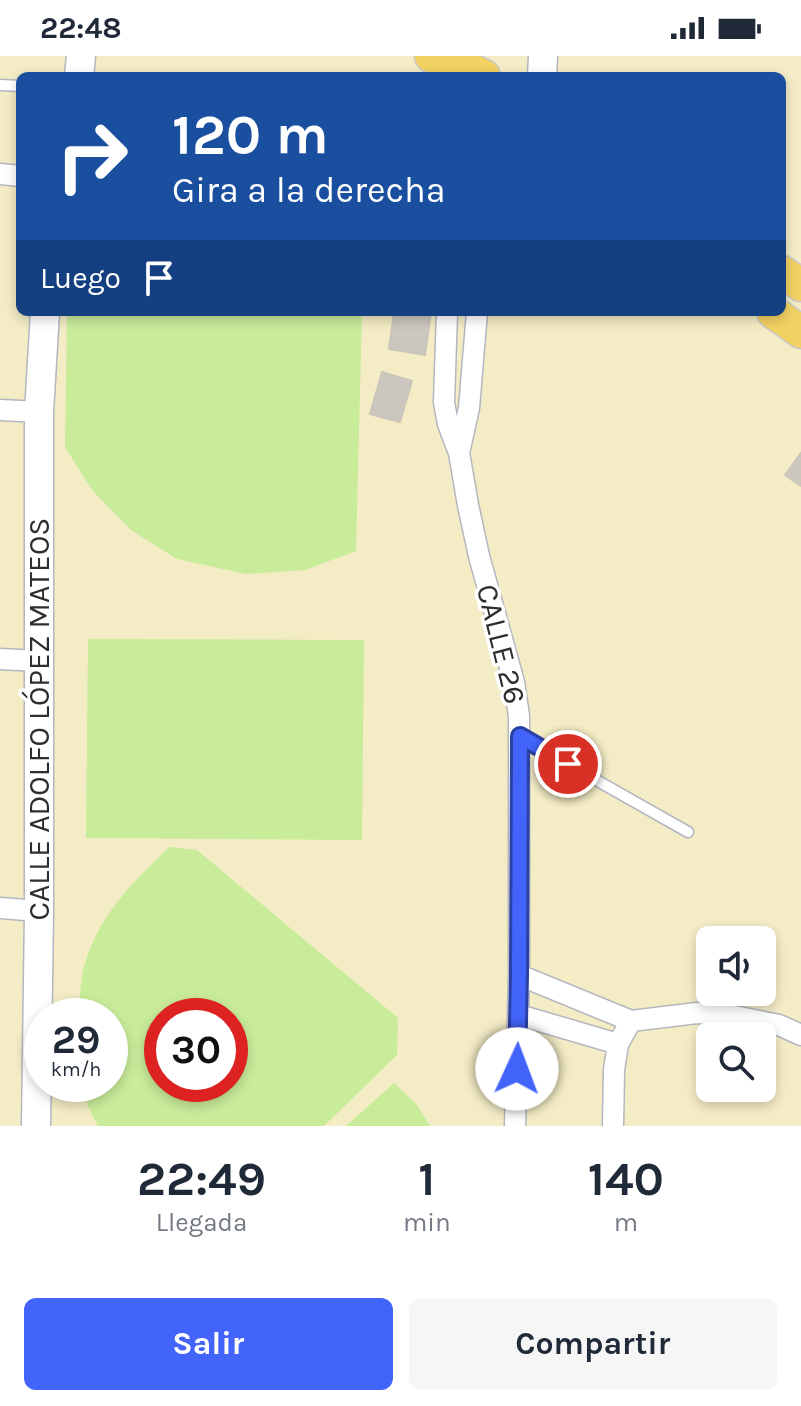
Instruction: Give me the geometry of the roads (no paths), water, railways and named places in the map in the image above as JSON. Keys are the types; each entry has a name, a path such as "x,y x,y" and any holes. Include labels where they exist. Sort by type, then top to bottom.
{"main road":[{"path":"430,56 486,70"},
{"path":"779,316 801,332"}],"street":[{"name":"CALLE ADOLFO LÓPEZ MATEOS","path":"36,1126 39,412 45,316"},
{"name":"CALLE 26","path":"447,316 444,402 448,424 459,453 476,543 517,697 520,736 519,1015 515,1126"},
{"name":"CALLE 26","path":"459,453 469,408 477,316"},
{"path":"0,410 39,412"},
{"path":"0,659 39,661"},
{"path":"0,908 39,911"},
{"path":"519,975 631,1021 711,1013 760,1020 801,1035"},
{"path":"519,1015 618,1044"},
{"path":"613,1126 614,1070 618,1044 631,1021"}],"lane":[{"path":"520,736 688,832"}]}
